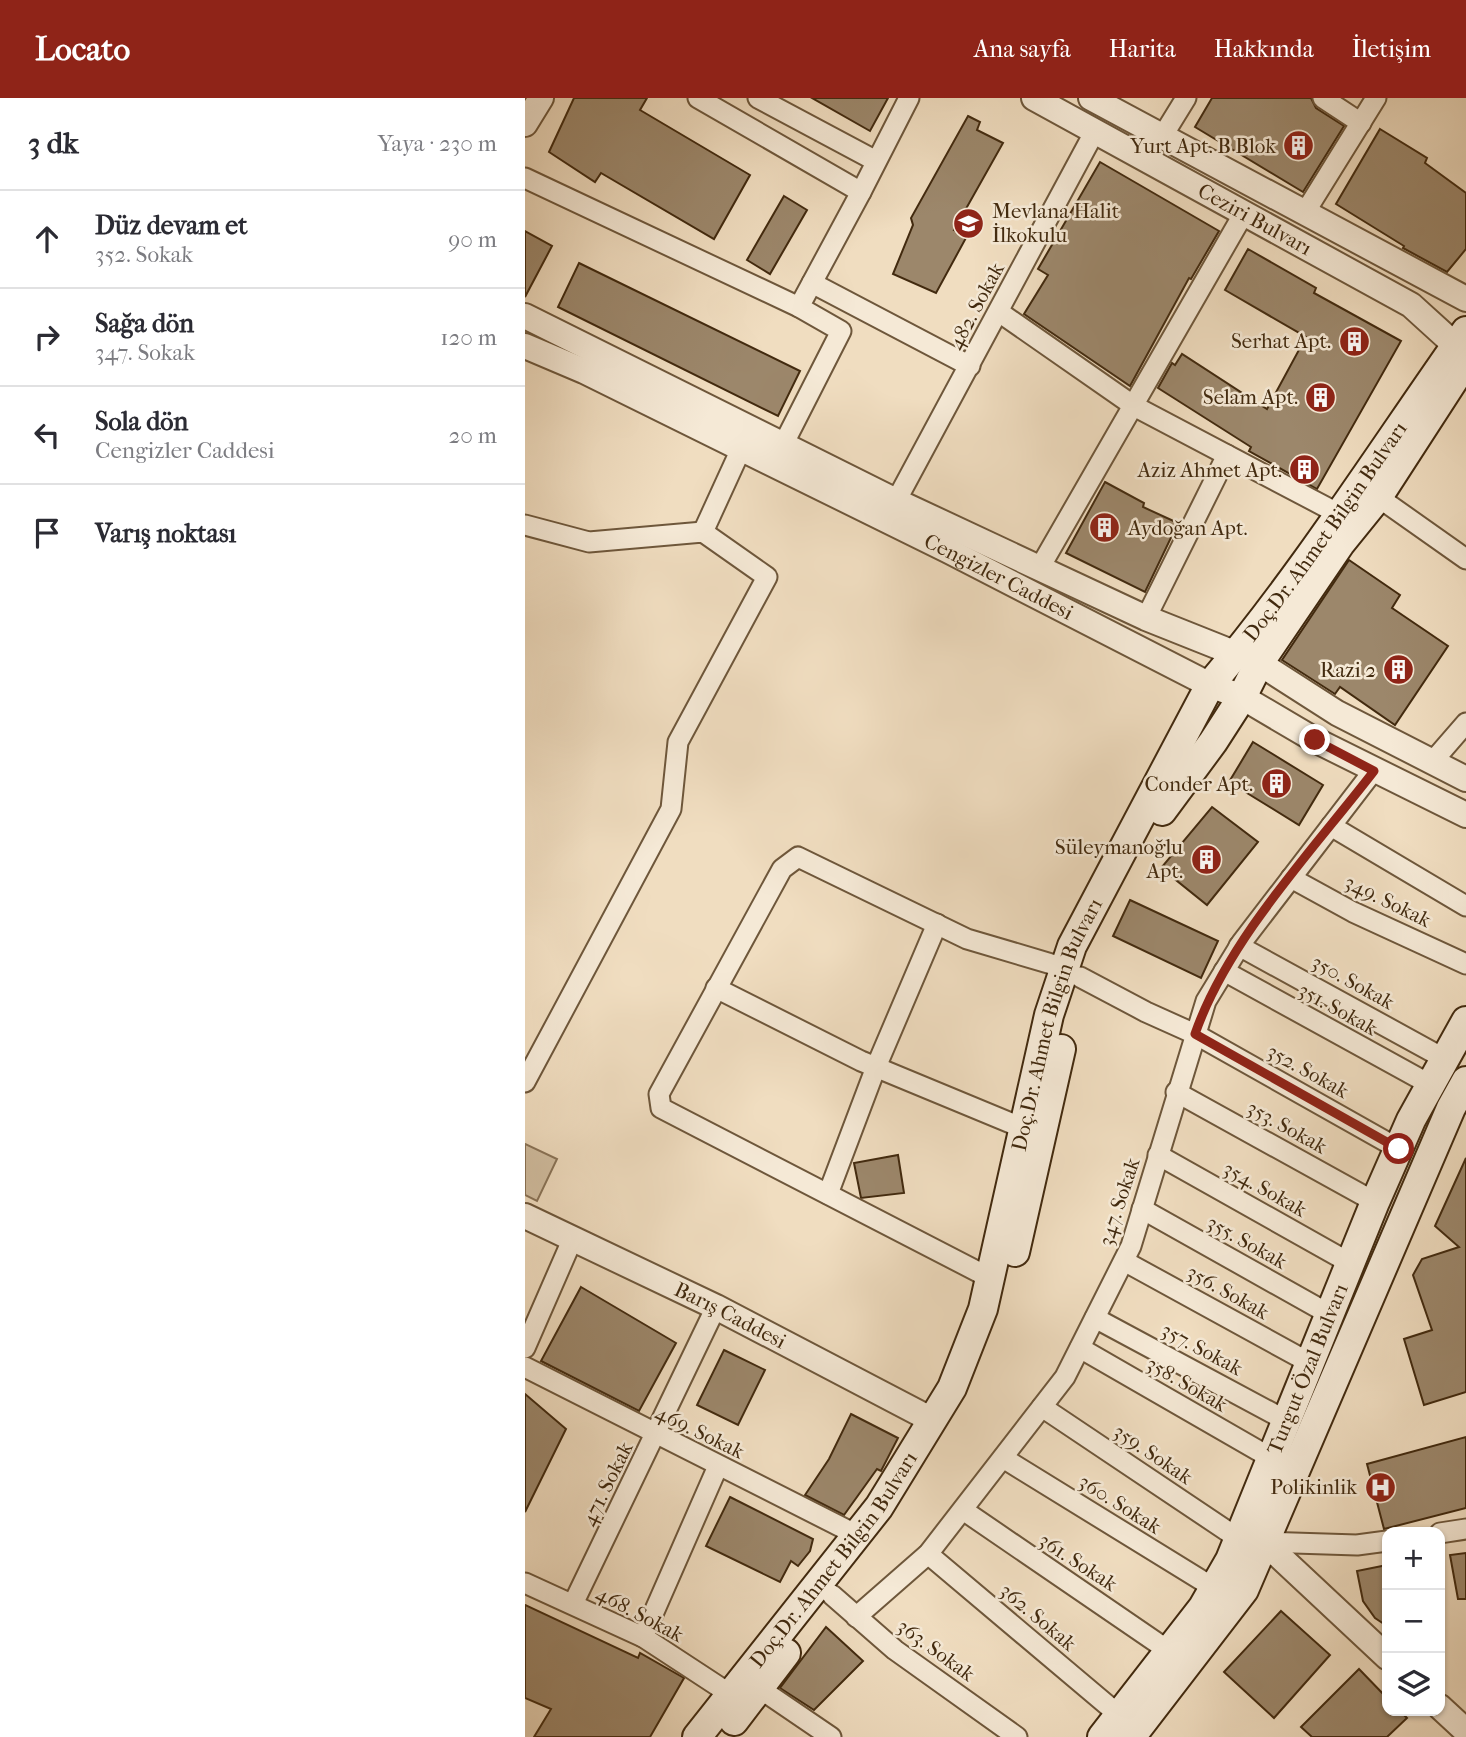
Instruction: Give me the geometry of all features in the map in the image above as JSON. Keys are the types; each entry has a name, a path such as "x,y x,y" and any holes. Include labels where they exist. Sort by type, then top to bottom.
{"main road":[{"name":"Doç.Dr. Ahmet Bilgin Bulvarı","path":"721,1737 890,1523 962,1402 1000,1317 1073,998 1072,946 1210,685 1248,658 1378,497 1464,348"},
{"name":"Doç.Dr. Ahmet Bilgin Bulvarı","path":"697,1737 879,1507 952,1388 983,1309 1049,1016 1107,906 1170,797 1242,696 1248,658 1339,514 1464,348"},
{"name":"Turgut Özal Bulvarı","path":"1102,1737 1125,1726 1244,1590 1252,1540 1271,1458 1375,1202 1431,1085 1466,1021"},
{"name":"Turgut Özal Bulvarı","path":"1125,1726 1169,1651 1252,1540 1451,1108 1466,1081"}],"street":[{"path":"525,124 541,98"},
{"path":"698,98 861,192"},
{"path":"758,98 876,161"},
{"path":"799,307 909,98"},
{"name":"Ceziri Bulvarı","path":"1034,98 1411,305 1464,348"},
{"name":"Ceziri Bulvarı","path":"1091,98 1466,299"},
{"path":"1162,137 1186,98"},
{"path":"1323,98 1361,123"},
{"path":"1304,214 1376,98"},
{"name":"482. Sokak","path":"896,501 1095,131"},
{"path":"525,178 799,307 841,331 784,443"},
{"path":"1039,569 1244,213"},
{"path":"812,283 970,366"},
{"path":"999,312 1134,406 1339,514"},
{"name":"Cengizler Caddesi","path":"525,316 896,501 1039,569 1146,618 1248,658 1337,713 1466,779"},
{"name":"Cengizler Caddesi","path":"525,346 584,371 1210,685 1242,696 1374,771 1466,815"},
{"path":"703,532 741,449"},
{"path":"1146,618 1227,455"},
{"path":"1378,497 1466,559"},
{"path":"525,525 589,542 703,532 767,577 678,742 671,808 525,1082"},
{"path":"1433,761 1466,723"},
{"name":"347. Sokak","path":"856,1617 928,1554 1065,1377 1124,1261 1206,1000 1239,946 1374,771"},
{"path":"1331,826 1466,906"},
{"name":"352. Sokak","path":"716,988 782,869 798,857 967,939 1073,972 1146,1012 1195,1034 1399,1149"},
{"name":"349. Sokak","path":"1291,878 1353,912 1466,964"},
{"path":"828,1195 876,1067 937,925"},
{"name":"350. Sokak","path":"1239,946 1445,1059"},
{"name":"351. Sokak","path":"1224,971 1431,1085"},
{"path":"990,1278 661,1108 659,1094 716,988 876,1067 1023,1128"},
{"name":"353. Sokak","path":"1176,1092 1375,1202"},
{"name":"354. Sokak","path":"1158,1155 1350,1263"},
{"name":"355. Sokak","path":"1142,1209 1329,1314"},
{"name":"Barış Caddesi","path":"525,1216 716,1307 932,1420"},
{"path":"525,1348 573,1238"},
{"name":"356. Sokak","path":"1124,1261 1310,1363"},
{"name":"471. Sokak","path":"573,1604 716,1307"},
{"name":"357. Sokak","path":"1095,1318 1287,1421"},
{"name":"358. Sokak","path":"1080,1348 1271,1458"},
{"name":"469. Sokak","path":"525,1367 857,1535"},
{"name":"359. Sokak","path":"1042,1408 1252,1540"},
{"name":"360. Sokak","path":"1003,1458 1214,1588"},
{"path":"643,1637 718,1466"},
{"name":"361. Sokak","path":"963,1510 1169,1651"},
{"path":"1445,1532 1466,1529"},
{"path":"1252,1540 1357,1545 1382,1542"},
{"path":"1252,1540 1382,1653"},
{"name":"362. Sokak","path":"928,1554 1125,1726"},
{"name":"468. Sokak","path":"525,1583 643,1637 730,1694"},
{"name":"363. Sokak","path":"832,1595 895,1650 1017,1737"},
{"path":"759,1688 831,1737"},
{"path":"1445,1712 1466,1731"}],"shaded area":[{"path":"525,1144 557,1159 537,1201 525,1195"}],"building":[{"path":"574,98 647,98 640,110 750,175 714,239 601,173 595,182 549,152"},
{"path":"812,98 888,98 870,131"},
{"path":"1212,98 1311,98 1316,108 1344,126 1303,192 1195,127"},
{"path":"968,116 980,122 977,130 1003,143 954,230 967,236 936,293 893,274 913,225 911,218"},
{"path":"1380,129 1427,158 1425,163 1466,193 1466,249 1447,272 1403,248 1404,246 1336,204"},
{"path":"1100,162 1219,231 1191,279 1189,278 1130,386 1024,314 1048,275 1038,269"},
{"path":"784,196 807,210 770,274 747,260"},
{"path":"525,231 552,246 525,297"},
{"path":"1248,249 1316,288 1314,293 1401,341 1317,489 1249,451 1251,447 1158,388 1172,363 1175,365 1182,354 1267,409 1306,337 1225,290"},
{"path":"579,263 800,371 778,416 558,307"},
{"path":"1105,482 1144,503 1143,507 1178,523 1145,592 1066,553"},
{"path":"1349,560 1400,595 1392,608 1448,646 1395,725 1340,687 1335,694 1282,660"},
{"name":"Conder Apt.","path":"1253,742 1323,785 1299,825 1229,782"},
{"name":"Süleymanoğlu Apt.","path":"1212,807 1258,842 1207,905 1161,868"},
{"path":"1130,900 1218,941 1201,978 1113,936"},
{"path":"898,1155 904,1193 861,1198 854,1163"},
{"path":"1466,1158 1466,1392 1424,1405 1404,1339 1432,1330 1413,1275 1422,1259 1459,1247 1435,1226"},
{"path":"581,1287 676,1343 639,1411 541,1361"},
{"path":"724,1350 765,1370 738,1425 697,1405"},
{"path":"525,1394 566,1429 525,1512"},
{"path":"851,1414 898,1438 881,1471 877,1469 844,1515 805,1495 829,1459"},
{"path":"1466,1437 1466,1508 1383,1527 1367,1464"},
{"path":"730,1497 813,1539 810,1551 798,1566 791,1561 780,1582 706,1546"},
{"path":"1466,1553 1466,1599 1458,1599 1450,1555"},
{"path":"1382,1566 1382,1623 1375,1618 1363,1601 1357,1571"},
{"path":"525,1605 638,1658 640,1653 684,1678 650,1737 534,1737 551,1709 525,1698"},
{"path":"1281,1611 1330,1655 1274,1718 1224,1672"},
{"path":"826,1627 863,1661 814,1710 780,1688"},
{"path":"1359,1669 1382,1693 1382,1716 1407,1718 1387,1737 1312,1737 1301,1727"}],"place":[{"name":"Yurt Apt. B Blok","path":"1299,146"},
{"name":"Mevlana Halit İlkokulu","path":"969,223"},
{"name":"Serhat Apt.","path":"1354,341"},
{"name":"Selam Apt.","path":"1321,397"},
{"name":"Aziz Ahmet Apt.","path":"1305,470"},
{"name":"Aydoğan Apt.","path":"1105,528"},
{"name":"Razi 2","path":"1399,670"},
{"name":"Conder Apt.","path":"1276,784"},
{"name":"Süleymanoğlu Apt.","path":"1206,859"},
{"name":"Polikinlik","path":"1380,1487"}],"route":[{"path":"1315,740 1374,771 1241,942 1206,1000 1195,1034 1399,1149"}]}
